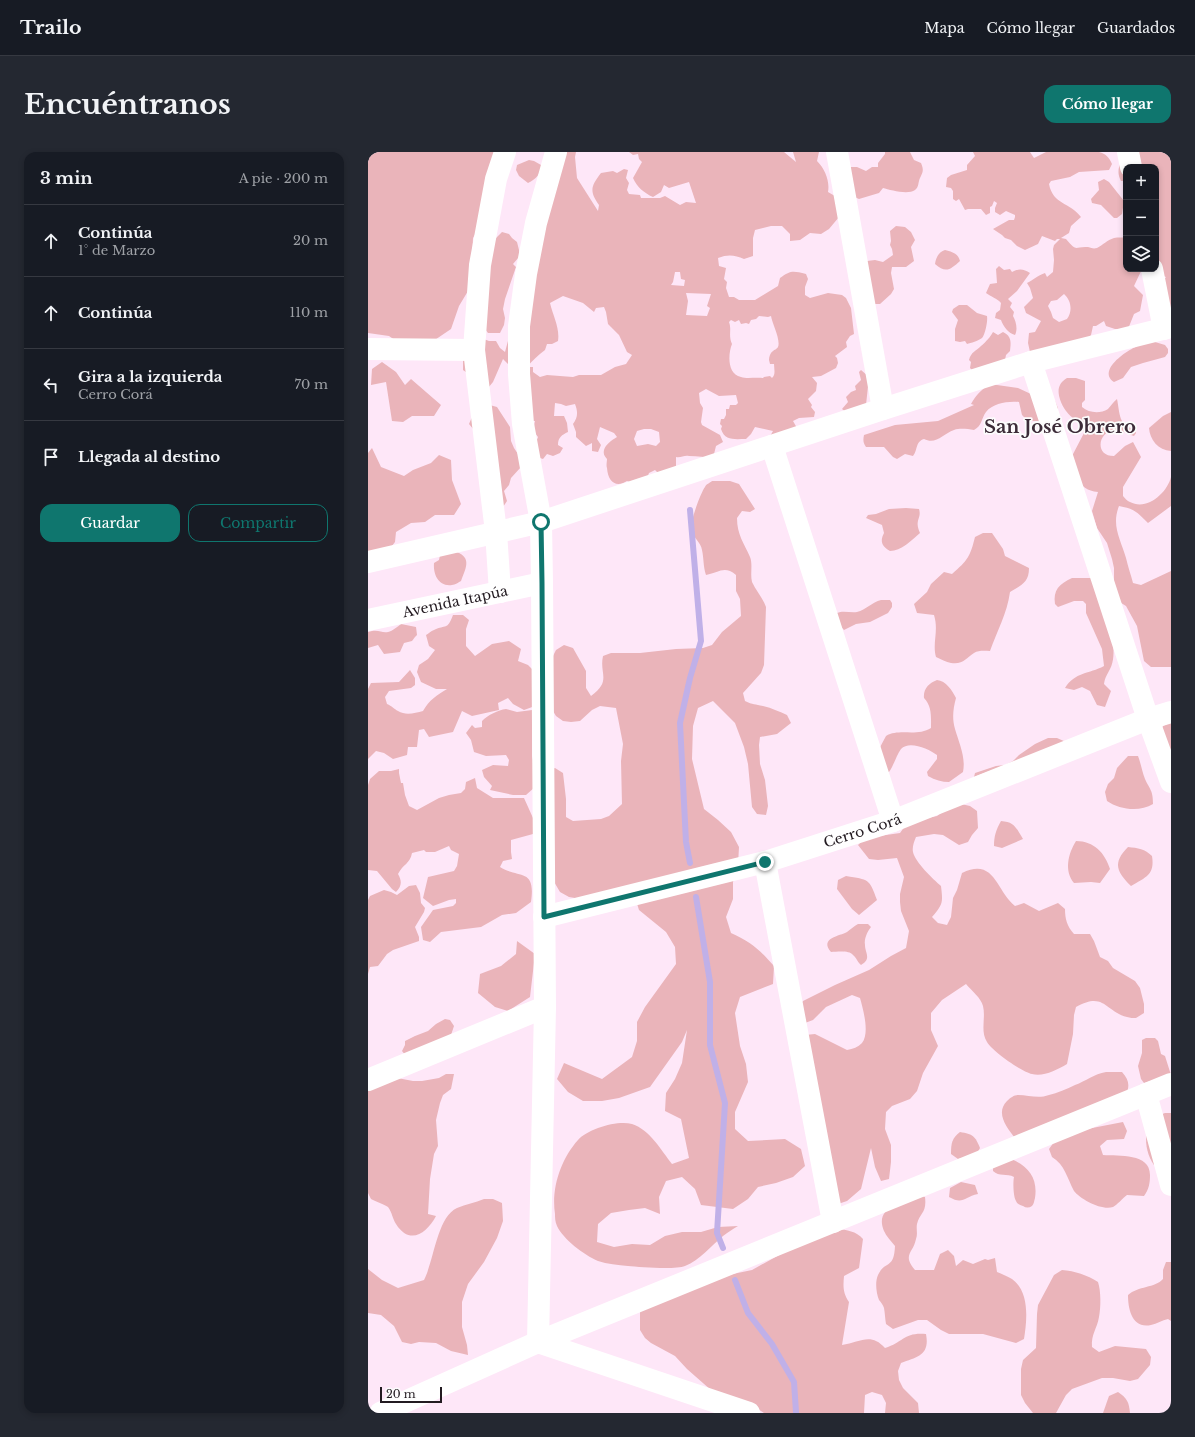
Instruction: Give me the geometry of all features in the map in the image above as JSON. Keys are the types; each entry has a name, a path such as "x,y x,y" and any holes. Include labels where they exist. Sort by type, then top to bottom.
{"street":[{"path":"500,592 496,532 474,350 480,265 496,179 505,152"},
{"path":"538,1342 545,1007 541,522 523,424 519,374 519,326 526,274 536,223 556,152"},
{"path":"837,152 883,409"},
{"path":"1128,152 1130,164"},
{"path":"368,562 541,522 883,409 1031,362 1168,328 1153,272"},
{"path":"368,349 474,350"},
{"path":"1031,362 1148,719 1171,782"},
{"path":"772,446 893,821"},
{"name":"Avenida Itapúa","path":"368,620 542,583"},
{"name":"Cerro Corá","path":"544,917 765,862 893,821 1148,719 1171,712"},
{"path":"765,862 833,1222"},
{"path":"368,1080 545,1007"},
{"path":"380,1413 538,1342 1171,1084"},
{"path":"1146,1094 1171,1185"},
{"path":"538,1342 749,1413"}],"shaded area":[{"path":"368,152 494,152 482,222 473,238 471,286 459,306 451,329 420,350 405,347 389,336 368,333"},
{"path":"566,152 576,152 577,178 598,211 599,205 594,196 592,189 593,185 601,173 613,171 617,173 624,169 628,170 626,178 629,183 627,190 629,194 640,195 641,198 660,198 665,196 680,205 686,202 696,203 689,182 669,188 664,185 661,192 653,197 644,192 633,178 642,162 639,159 638,154 633,155 629,152 784,152 796,162 793,152 819,152 817,161 826,175 828,192 840,199 839,217 829,229 821,234 810,233 800,240 790,241 790,234 782,226 771,226 755,230 753,238 753,256 744,259 731,256 718,258 719,266 726,268 724,279 727,282 726,288 729,297 734,297 739,300 755,300 778,286 780,278 790,272 806,274 808,279 805,287 805,295 810,298 828,293 842,295 846,298 851,308 854,334 850,336 846,342 847,347 835,356 838,363 836,368 821,376 812,377 817,383 816,391 808,399 815,412 814,417 799,418 793,421 797,428 768,440 773,431 755,427 746,439 734,439 725,436 721,429 721,419 724,419 726,409 729,409 730,405 736,405 738,403 736,395 719,396 706,389 699,393 700,403 703,408 701,422 702,425 720,435 723,442 716,446 713,458 698,456 676,457 676,470 659,474 655,470 649,473 647,478 632,483 627,481 616,484 609,477 607,459 604,455 607,444 617,437 614,433 600,427 597,439 601,445 598,452 592,451 592,443 586,446 576,437 573,424 577,414 575,404 566,406 555,403 554,416 564,416 567,423 568,432 562,435 559,440 558,445 563,448 560,453 553,456 547,454 543,459 540,458 534,448 538,437 534,430 535,421 532,421 508,364 503,359 493,382 488,388 463,370 463,359 481,338 489,341 496,341 500,348 505,352 522,289","holes":["675,272 680,272 681,279 685,280 684,286 671,285","686,293 711,294 707,306 710,308 707,316 686,315 688,301","563,296 583,303 594,312 596,308 604,307 608,324 619,335 627,352 632,355 626,364 615,367 601,375 579,375 573,377 547,375 540,377 533,372 533,367 527,367 545,350 547,344 552,344 558,341 557,327 550,303","759,316 771,316 779,344 777,349 771,353 769,358 770,364 774,364 774,373 772,378 770,376 763,378 741,377 736,375 731,368 729,358 732,344 729,322 731,320 735,322 739,320 741,324 749,324 751,320 756,319","651,429 659,432 660,442 656,446 648,444 637,446 634,439 637,431"]},
{"path":"885,152 910,152 914,160 921,163 923,171 916,189 904,192 883,188 879,193 859,199 852,196 850,167 857,167 866,171 872,167 878,167 878,163"},
{"path":"973,152 1030,152 1034,158 1046,152 1099,152 1108,158 1112,164 1109,170 1079,172 1070,177 1051,181 1049,184 1054,196 1072,208 1081,217 1071,226 1069,233 1061,238 1066,239 1076,248 1096,248 1112,239 1123,237 1123,272 1141,272 1134,286 1143,295 1140,311 1134,314 1128,329 1115,329 1106,326 1104,321 1096,326 1093,326 1091,335 1086,342 1030,352 1028,343 1029,333 1035,332 1041,321 1026,313 1024,307 1033,298 1027,283 1042,274 1045,273 1047,277 1053,272 1053,249 1054,245 1060,239 1055,241 1042,236 1038,244 1025,250 993,229 1009,220 1014,220 1015,217 1015,215 1006,211 1000,215 995,212 997,203 994,201 990,207 990,213 986,215 981,209 965,210 959,199 956,201 953,199 953,191 951,188 946,187 947,178 951,175 967,170 967,165 975,156","holes":["1064,294 1068,299 1071,309 1069,316 1067,319 1059,322 1053,318 1048,306 1051,301 1057,300"]},
{"path":"1126,152 1171,152 1171,316 1163,281 1166,277 1153,273 1159,272 1159,164 1123,164 1123,181 1121,181 1119,177 1119,170"},
{"path":"529,160 541,165 538,176 528,183 519,176 516,170 517,165"},
{"path":"1104,179 1109,182 1123,200 1122,214 1117,218 1114,218 1101,205 1092,203 1091,199 1099,190 1098,182"},
{"path":"896,226 905,227 911,232 915,240 911,247 914,261 906,267 892,267 891,273 894,289 891,294 880,304 870,304 867,261 875,260 883,262 893,255 890,245 890,231"},
{"path":"502,232 509,234 517,242 519,257 513,264 516,267 505,299 503,309 505,318 504,325 500,333 488,333 481,324 492,242"},
{"path":"945,250 952,252 959,258 960,261 951,268 945,270 935,264 938,255"},
{"path":"999,266 1004,270 1010,269 1012,272 1021,270 1030,273 1017,291 1008,299 1012,303 1010,307 1014,312 1013,316 1016,323 1015,335 1006,329 1001,320 995,318 996,313 1000,310 1001,303 986,293 990,284 997,283 996,269"},
{"path":"959,305 967,305 977,313 987,316 985,331 982,338 967,344 965,341 955,341 955,329 958,320 952,312 953,309"},
{"path":"993,332 998,335 1003,332 1008,336 1011,343 1010,351 1006,355 1005,360 973,371 970,368 971,362 969,360 972,353 986,341"},
{"path":"1148,342 1155,342 1165,345 1168,349 1168,353 1165,357 1131,367 1123,378 1114,382 1109,377 1109,371 1118,358 1133,348"},
{"path":"382,362 396,372 405,385 411,379 441,405 434,416 412,416 403,422 392,421 386,382 371,385 372,369"},
{"path":"861,370 869,377 866,405 846,412 842,409 848,402 846,397 851,392 856,390 855,386 861,380 859,372"},
{"path":"1067,378 1076,378 1085,381 1085,400 1082,403 1082,407 1091,412 1102,412 1108,409 1117,399 1123,422 1130,428 1136,429 1134,436 1117,430 1109,431 1105,434 1101,443 1103,452 1114,456 1125,446 1133,442 1141,457 1123,487 1123,496 1129,502 1143,504 1155,499 1165,489 1171,477 1171,506 1148,523 1129,508 1119,506 1116,526 1133,583 1141,585 1171,571 1171,667 1151,667 1144,661 1137,626 1126,606 1118,601 1114,584 1114,568 1112,559 1107,543 1097,528 1092,511 1098,492 1091,491 1086,488 1079,480 1072,456 1084,433 1083,424 1080,421 1075,420 1067,412 1063,407 1059,395 1060,385"},
{"path":"990,384 1018,388 1031,394 1055,401 1058,408 1058,421 1028,421 1022,415 1019,402 1006,402 993,406 989,409 984,415 979,426 974,430 956,429 936,440 921,440 913,456 905,454 897,459 893,457 884,447 866,447 864,444 864,435 895,425 938,421 974,405 971,404 975,398"},
{"path":"486,404 497,407 510,427 511,441 518,454 521,467 511,478 509,485 504,491 507,501 503,507 474,430 469,424 472,417"},
{"path":"1171,412 1171,451 1162,449 1156,444 1151,437 1149,428 1163,416"},
{"path":"372,448 381,467 404,476 413,470 431,463 439,455 451,460 452,480 461,504 454,515 435,515 425,522 411,523 396,532 395,542 388,551 368,555 368,453"},
{"path":"712,481 730,481 739,484 755,509 750,512 742,511 737,518 741,539 751,560 752,582 766,607 764,665 761,673 743,693 745,701 770,708 787,715 791,723 777,734 760,737 760,764 765,780 768,806 766,815 757,814 752,807 748,764 744,747 735,723 713,701 698,708 693,726 692,759 704,809 731,832 739,847 738,865 733,882 733,899 726,917 731,933 755,947 774,966 773,984 740,997 735,1013 740,1046 746,1064 748,1082 735,1112 735,1129 748,1141 785,1139 801,1149 805,1166 793,1177 758,1187 748,1199 733,1209 701,1205 695,1189 682,1177 666,1181 659,1197 660,1214 645,1208 611,1213 598,1224 597,1242 614,1247 632,1244 650,1245 665,1236 682,1232 701,1232 718,1227 738,1226 723,1236 696,1260 685,1266 657,1268 616,1265 598,1261 587,1255 574,1246 560,1231 555,1221 554,1204 556,1184 559,1174 567,1156 578,1140 589,1132 603,1126 619,1123 632,1124 644,1131 655,1141 672,1164 689,1158 681,1119 665,1111 666,1093 675,1079 682,1063 687,1030 682,1042 650,1087 619,1098 602,1101 583,1101 568,1092 557,1079 564,1063 602,1079 632,1057 637,1041 637,1022 645,1007 676,964 675,947 666,932 639,910 633,891 581,899 569,897 560,892 543,863 546,771 555,768 563,773 566,799 566,817 573,821 601,819 609,816 622,804 621,761 623,744 616,708 600,706 592,710 580,721 563,721 556,716 542,693 543,676 556,650 564,645 573,648 586,671 586,688 591,696 601,686 603,681 603,656 611,653 640,653 703,648 712,645 722,632 741,616 740,599 736,591 736,575 728,570 721,570 706,575 703,553 691,529 694,514 701,495 707,484"},
{"path":"889,509 919,509 920,515 918,528 920,533 902,547 894,551 890,551 882,544 884,533 882,525 866,518 868,515 876,514"},
{"path":"983,533 992,533 1003,549 1005,556 1029,568 1028,577 1024,583 1010,592 1004,615 990,651 976,652 964,661 959,663 949,663 936,657 936,626 934,615 917,613 914,604 927,592 931,584 944,572 952,574 962,565 970,554 975,537"},
{"path":"453,551 463,556 466,566 461,581 454,585 447,585 440,582 436,576 434,563 439,560 440,555"},
{"path":"1072,578 1096,578 1113,643 1114,653 1112,663 1104,684 1111,691 1105,707 1097,705 1090,691 1082,687 1074,690 1065,688 1078,676 1104,666 1102,649 1086,613 1086,604 1083,601 1074,601 1058,607 1055,604 1056,591 1060,585"},
{"path":"881,600 890,600 892,603 892,607 888,613 870,622 856,624 844,630 840,626 837,613 857,612"},
{"path":"453,615 463,615 469,620 466,629 466,646 475,656 492,644 509,641 521,649 518,661 528,665 537,674 535,706 524,710 513,704 508,698 498,703 499,710 472,716 462,711 453,732 429,737 424,729 419,730 417,747 408,747 407,755 393,759 384,753 376,751 368,759 368,689 371,683 399,682 410,670 415,678 415,685 411,688 389,691 385,697 387,704 401,713 410,714 423,711 431,701 447,689 436,689 421,682 417,672 419,665 428,659 435,650 429,646 426,635 433,630 448,625"},
{"path":"401,624 416,627 417,635 412,641 404,643 400,652 384,654 378,645 368,648 368,632 386,632 395,629"},
{"path":"937,680 946,684 956,698 953,721 963,755 963,772 949,782 944,782 928,776 927,772 937,759 937,755 919,746 909,745 901,749 889,772 885,773 878,751 886,736 897,733 926,731 931,728 930,708 924,698 924,692 931,683"},
{"path":"506,709 517,712 532,710 536,724 532,730 532,756 535,768 535,787 526,795 513,795 490,790 492,786 484,777 482,770 493,765 508,766 509,760 506,755 486,756 474,752 471,740 466,733 472,725 475,728 482,727 482,721 487,717"},
{"path":"1171,722 1171,771 1161,730 1163,726"},
{"path":"1048,738 1057,738 1066,742 974,777 975,773 996,766 1005,765 1013,761 1035,744"},
{"path":"1128,756 1138,756 1145,779 1151,790 1153,804 1148,807 1130,809 1107,801 1105,792 1108,784 1114,778 1117,768"},
{"path":"399,769 401,783 403,783 409,806 417,810 439,798 461,793 465,789 466,782 475,778 477,788 493,798 524,798 533,818 533,834 511,840 512,859 503,861 500,867 528,879 531,883 531,902 516,913 502,915 481,927 441,932 430,942 423,940 421,927 433,910 453,906 456,903 456,899 433,906 423,898 428,877 454,871 457,866 459,854 451,850 449,846 435,852 426,852 424,850 412,853 410,860 398,874 401,883 396,892 377,871 368,870 368,785 370,779 379,771"},
{"path":"961,804 970,806 977,811 978,828 968,842 959,845 943,835 934,834 916,837 913,844 913,852 917,861 941,886 941,903 932,917 938,923 947,925 951,917 953,898 962,873 973,869 982,869 988,872 1015,906 1024,903 1039,911 1058,903 1065,909 1067,922 1074,934 1090,934 1100,957 1108,961 1113,968 1135,981 1140,988 1144,1004 1144,1013 1136,1018 1128,1017 1114,1011 1104,1004 1093,1001 1076,1007 1073,1034 1067,1064 1054,1071 1036,1075 1021,1069 1008,1061 990,1046 985,1038 983,1029 984,1011 982,1003 966,984 942,1000 931,1013 931,1030 938,1046 923,1073 917,1091 910,1099 892,1106 886,1112 885,1129 891,1145 889,1179 881,1181 875,1167 871,1148 861,1189 847,1201 838,1204 805,1035 815,1034 847,1050 857,1047 864,1039 866,1027 864,1014 860,998 852,995 826,1007 813,1020 805,1023 797,1008 803,1001 869,970 906,948 909,931 901,911 900,902 900,894 904,877 897,858 878,860 869,859 858,845 865,838 900,833 905,826 913,821 937,816 945,810"},
{"path":"1001,821 1012,824 1023,839 1002,848 994,846 994,839"},
{"path":"1076,841 1088,843 1098,849 1108,863 1110,869 1100,883 1074,883 1071,878 1068,862"},
{"path":"1128,847 1144,850 1152,856 1153,862 1151,871 1148,875 1131,886 1122,876 1118,867 1120,858"},
{"path":"846,876 867,881 870,884 877,900 859,915 852,909 837,889 838,880"},
{"path":"416,885 420,893 421,903 425,908 415,927 419,941 393,950 387,954 378,966 370,967 368,974 368,900 370,896 384,890 397,895 409,886"},
{"path":"858,924 868,924 871,927 865,940 867,958 861,965 851,953 831,952 827,944 832,938 847,932"},
{"path":"517,941 535,954 530,997 508,1011 495,1007 478,993 480,974 501,966 516,954"},
{"path":"445,1019 450,1020 454,1026 451,1035 406,1056 402,1051 405,1041 428,1031"},
{"path":"1146,1038 1155,1038 1158,1041 1161,1054 1165,1056 1171,1075 1144,1083 1141,1079 1138,1066 1142,1053 1142,1040"},
{"path":"1106,1072 1122,1072 1128,1083 1126,1095 1015,1138 1006,1125 1002,1115 1002,1110 1007,1101 1014,1096 1045,1096 1062,1091"},
{"path":"446,1074 454,1074 451,1089 443,1095 436,1120 438,1146 434,1154 430,1179 428,1214 436,1216 428,1228 418,1235 412,1236 401,1231 388,1207 371,1199 368,1193 368,1084 387,1076 413,1081 422,1081 439,1078"},
{"path":"1165,1113 1171,1113 1171,1163 1154,1165 1147,1151 1146,1135 1152,1121 1157,1116"},
{"path":"1123,1122 1127,1131 1124,1139 1107,1140 1100,1146 1103,1155 1132,1157 1145,1163 1149,1168 1149,1186 1144,1196 1127,1195 1113,1207 1108,1208 1097,1206 1086,1201 1074,1191 1063,1168 1052,1157 1049,1149 1054,1142 1087,1129"},
{"path":"960,1132 971,1135 975,1138 980,1148 976,1155 958,1159 951,1154 952,1141"},
{"path":"1011,1159 1023,1165 1031,1174 1033,1179 1036,1191 1035,1198 1032,1206 1028,1208 1016,1202 1013,1185 1014,1177 998,1174 993,1171 993,1167"},
{"path":"961,1182 975,1185 978,1194 964,1200 957,1200 949,1197 950,1188"},
{"path":"917,1194 925,1197 925,1206 918,1220 917,1237 909,1257 911,1265 915,1270 934,1270 940,1254 948,1250 954,1256 956,1266 963,1260 973,1264 985,1259 988,1260 995,1258 997,1272 1012,1279 1022,1291 1026,1307 1024,1339 1016,1343 983,1334 949,1334 927,1320 918,1320 893,1329 886,1324 884,1308 877,1294 876,1281 881,1270 893,1259 895,1246 884,1231 882,1223 883,1217 886,1211 891,1207"},
{"path":"484,1199 493,1199 502,1203 503,1221 497,1238 484,1262 468,1284 462,1302 462,1327 468,1355 451,1351 436,1343 419,1342 411,1344 402,1342 394,1326 381,1315 368,1313 368,1269 382,1280 398,1288 424,1280 440,1230 450,1213 457,1208"},
{"path":"837,1229 848,1230 863,1239 859,1268 844,1276 844,1290 849,1302 842,1345 870,1339 880,1343 885,1348 913,1334 926,1334 927,1341 924,1351 917,1357 901,1363 898,1371 899,1380 903,1388 918,1403 919,1413 885,1413 886,1403 882,1395 872,1392 865,1395 864,1413 764,1413 755,1407 720,1398 687,1369 675,1356 651,1343 645,1338 640,1330 640,1311 704,1280 752,1270 790,1249"},
{"path":"1166,1262 1171,1262 1171,1321 1168,1319 1151,1325 1139,1324 1132,1317 1130,1312 1128,1295 1132,1292 1160,1282 1163,1279 1163,1270"},
{"path":"1062,1270 1072,1271 1090,1277 1098,1282 1100,1309 1092,1339 1092,1347 1099,1352 1115,1346 1146,1349 1151,1357 1150,1365 1138,1379 1130,1381 1102,1378 1072,1389 1066,1395 1056,1413 1033,1413 1021,1395 1021,1369 1023,1360 1036,1348 1038,1305 1054,1275"},
{"path":"1118,1392 1124,1396 1127,1401 1130,1413 1103,1413 1109,1396"}],"waterway":[{"path":"690,510 701,641 690,678 680,723 686,842 690,863"},
{"path":"696,897 710,982 710,1045 725,1103 717,1233 723,1248"},
{"path":"735,1280 748,1313 772,1344 794,1382 796,1412"}],"district":[{"name":"San José Obrero","path":"1060,427"}],"route":[{"path":"541,522 544,917 765,862"}]}
